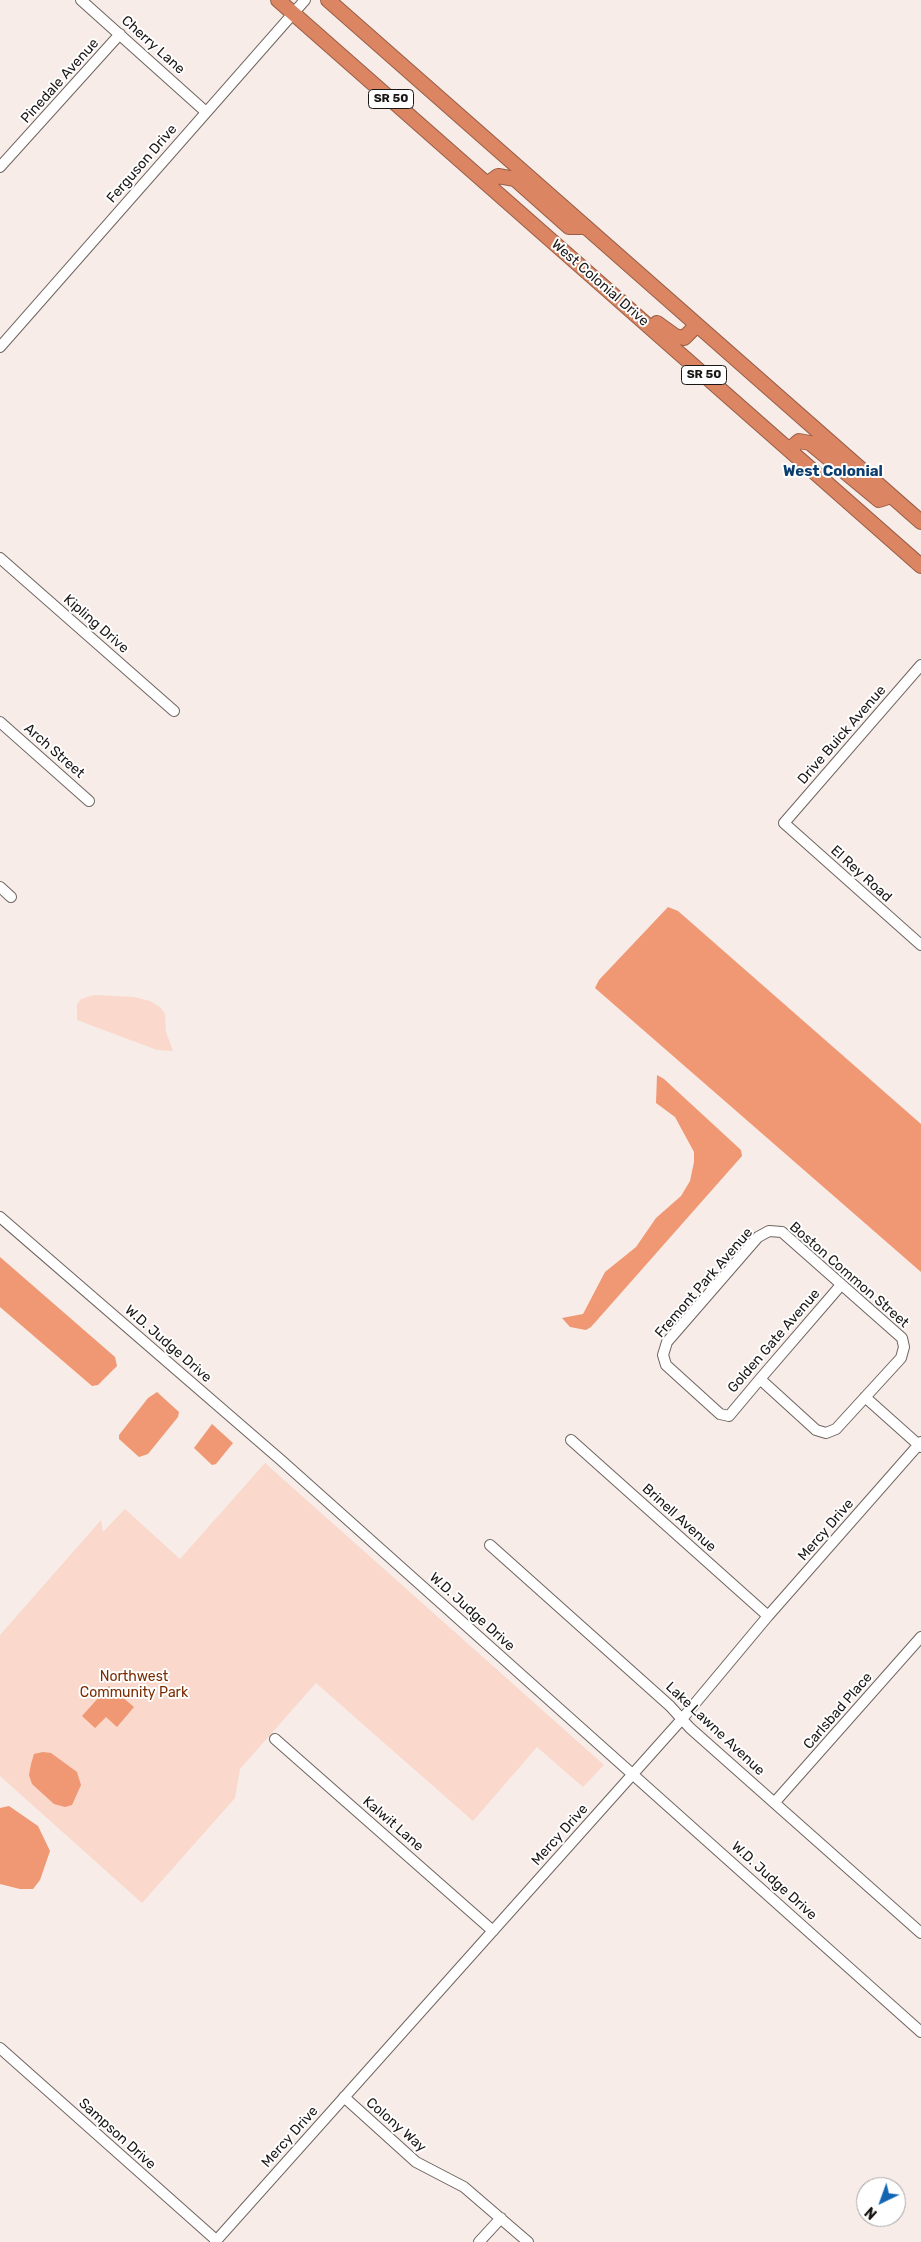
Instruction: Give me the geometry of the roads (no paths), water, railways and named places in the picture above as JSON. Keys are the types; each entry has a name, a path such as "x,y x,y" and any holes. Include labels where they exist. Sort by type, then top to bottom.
{"highway":[{"name":"West Colonial Drive","path":"278,0 921,566"},
{"name":"SR 50","path":"328,0 921,522"},
{"path":"488,184 498,176 515,179 569,227 586,227"},
{"path":"598,282 612,285 675,336 684,338 697,326"},
{"path":"790,450 799,441 810,443 879,500 891,496"}],"street":[{"name":"Cherry Lane","path":"81,0 206,112"},
{"name":"Ferguson Drive","path":"0,347 305,0"},
{"name":"Pinedale Avenue","path":"0,167 120,34"},
{"name":"Kipling Drive","path":"0,558 174,711"},
{"name":"Drive Buick Avenue","path":"784,823 921,665"},
{"name":"Arch Street","path":"0,722 89,801"},
{"name":"El Rey Road","path":"784,823 921,945"},
{"path":"0,888 11,897"},
{"name":"W.D. Judge Drive","path":"0,1217 277,1457 921,2032"},
{"name":"Boston Common Street","path":"769,1231 782,1232 902,1338 904,1347 901,1358 865,1398"},
{"name":"Fremont Park Avenue","path":"729,1416 720,1414 666,1365 662,1355 667,1342 758,1237 769,1231"},
{"name":"Golden Gate Avenue","path":"729,1416 841,1285"},
{"path":"760,1379 816,1430 826,1433 836,1429 865,1398 920,1445"},
{"name":"Brinell Avenue","path":"571,1440 768,1616"},
{"name":"Mercy Drive","path":"216,2241 682,1719 768,1616 920,1445"},
{"name":"Lake Lawne Avenue","path":"490,1545 921,1933"},
{"name":"Carlsbad Place","path":"775,1802 921,1637"},
{"name":"Kalwit Lane","path":"275,1739 493,1931"},
{"name":"Sampson Drive","path":"0,2048 216,2241"},
{"name":"Colony Way","path":"344,2097 416,2162 464,2187 528,2242"},
{"path":"479,2242 501,2218"}],"district":[{"name":"West Colonial","path":"833,472"}],"park label":[{"name":"Northwest Community Park","path":"134,1685"}]}
